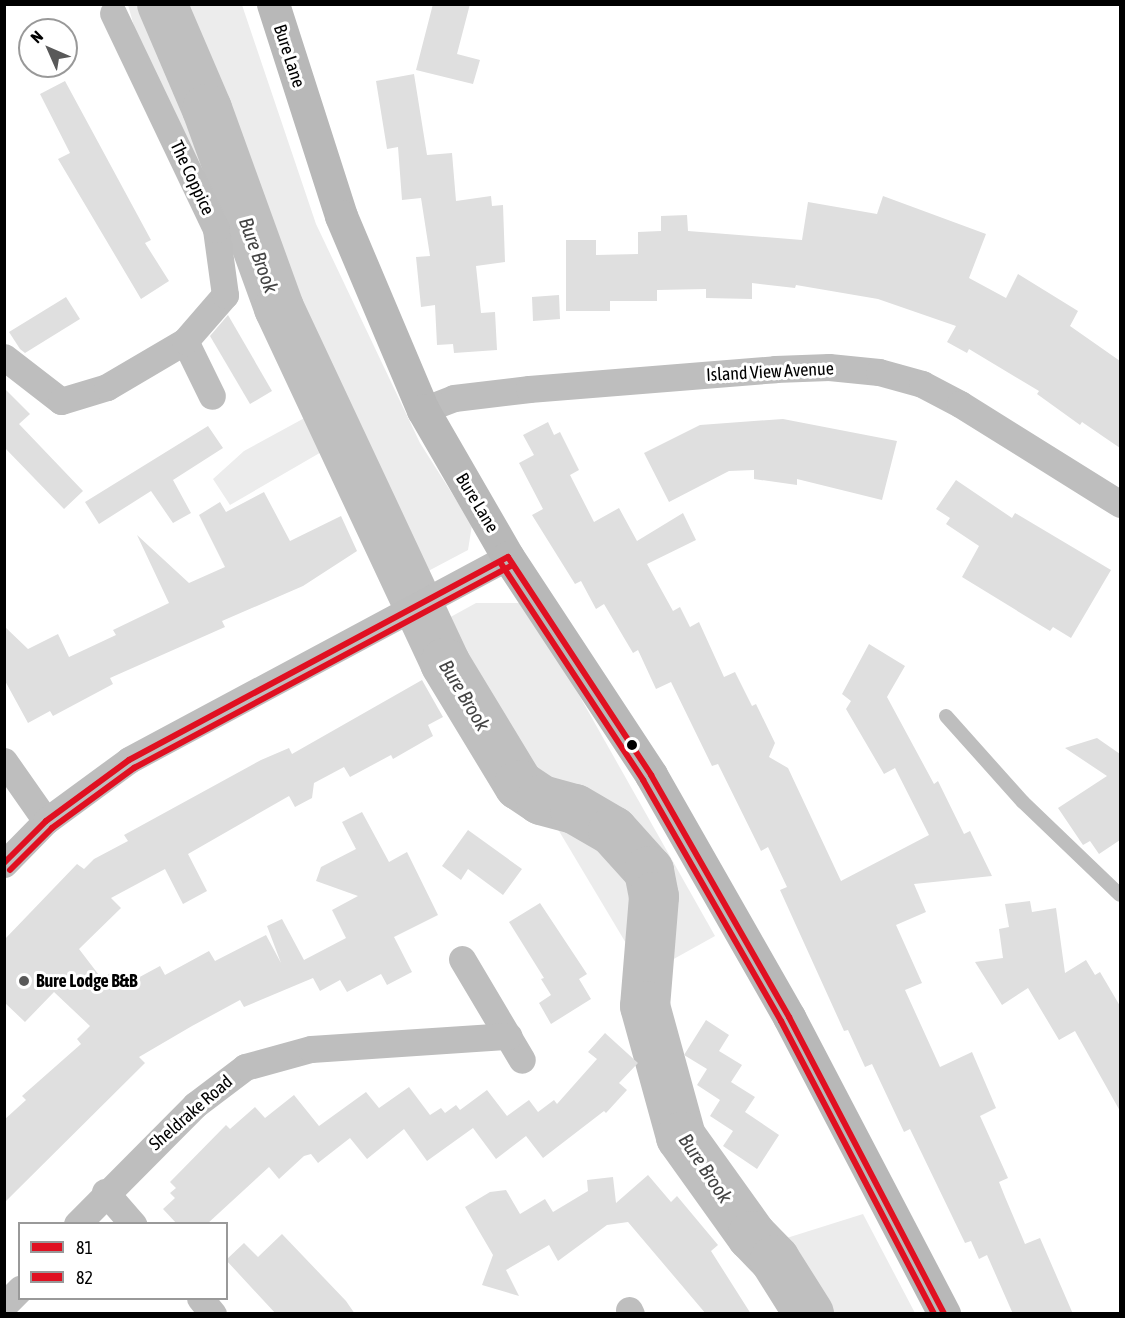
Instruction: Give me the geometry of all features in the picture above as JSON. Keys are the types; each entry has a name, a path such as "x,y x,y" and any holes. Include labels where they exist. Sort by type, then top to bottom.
{"street":[{"name":"Bure Lane","path":"273,4 341,216 423,410 508,557 651,775 789,1017 944,1314"},
{"name":"The Coppice","path":"4,357 61,401 107,387 185,341 225,295 216,229 112,7"},
{"path":"185,341 212,396"},
{"name":"Island View Avenue","path":"423,410 454,398 529,389 775,369 829,367 879,372 922,384 960,404 1120,504"},
{"path":"4,864 46,821 129,760 427,597 508,557"},
{"path":"4,761 46,821"},
{"path":"462,959 522,1060"},
{"name":"Sheldrake Road","path":"79,1222 105,1192 195,1105 245,1067 311,1049 509,1036"},
{"path":"105,1192 131,1222"},
{"path":"4,1305 18,1291"},
{"path":"201,1300 213,1314"}],"lane":[{"path":"946,716 1023,802 1120,895"}],"shaded area":[{"path":"128,5 242,5 316,224 420,443 472,525 468,550 398,587 330,447 230,505 213,479 244,451 310,415 248,261 140,47"},
{"path":"476,603 527,603 715,936 645,975 436,625"},
{"path":"863,1214 915,1313 793,1313 765,1261 774,1242"}],"building":[{"path":"433,4 470,4 457,54 480,60 473,84 416,70"},
{"path":"414,74 427,155 452,153 456,201 491,196 492,206 503,205 505,262 476,266 481,313 495,312 497,350 454,353 453,344 437,345 435,305 421,307 416,257 430,256 421,198 402,200 398,147 387,149 376,81"},
{"path":"65,81 151,240 145,243 169,281 141,299 58,159 70,153 40,94"},
{"path":"883,196 986,234 969,278 1006,298 1018,274 1078,311 1070,326 1120,361 1120,448 1082,422 1080,425 1037,394 1039,391 969,349 967,353 947,342 956,326 878,299 796,285 795,288 752,283 752,299 706,298 706,289 657,290 657,301 610,301 610,311 566,311 566,240 596,240 596,255 638,254 638,232 661,231 661,216 687,215 688,231 802,240 808,202 877,214"},
{"path":"559,295 560,319 533,321 532,297"},
{"path":"66,297 80,319 25,353 20,349 9,332"},
{"path":"228,315 272,391 250,404 210,336"},
{"path":"4,388 30,414 19,424 83,491 64,509 4,447"},
{"path":"783,419 897,441 882,500 797,479 797,485 754,479 754,470 729,471 669,502 644,453 700,425"},
{"path":"548,422 554,435 560,432 579,470 570,475 594,522 619,508 637,541 683,513 696,540 647,564 673,611 680,607 690,627 699,622 724,677 735,672 752,706 756,704 775,743 769,757 788,768 841,881 929,835 895,768 884,774 846,709 851,701 842,694 869,644 905,666 887,697 934,784 938,781 964,834 970,831 992,876 914,884 926,912 896,925 922,983 905,990 940,1067 972,1052 996,1108 980,1116 1008,1178 999,1182 1025,1244 1040,1238 1073,1314 1013,1314 987,1255 979,1259 971,1241 965,1243 910,1129 904,1132 872,1064 865,1067 848,1030 844,1031 780,890 787,887 768,847 761,851 718,764 712,766 671,682 656,689 638,650 633,653 604,604 596,609 581,581 575,584 532,515 543,509 519,463 534,455 523,435"},
{"path":"208,426 223,448 173,480 191,513 173,523 151,491 99,524 85,502"},
{"path":"956,480 1012,518 1015,513 1111,570 1071,638 1053,627 1050,631 962,577 979,546 946,524 950,518 936,509"},
{"path":"264,492 290,541 341,516 357,551 303,586 222,621 225,627 110,678 113,684 53,716 50,711 28,723 4,679 4,626 28,649 58,634 69,657 116,635 113,630 169,603 137,535 189,583 225,567 199,515 220,502 226,512"},
{"path":"422,680 443,717 428,725 433,736 393,759 391,755 350,777 344,767 314,783 312,798 295,807 289,796 188,854 207,891 183,904 165,869 111,898 121,908 79,949 102,979 113,971 123,986 160,966 165,975 209,951 215,961 266,935 281,963 267,926 282,919 304,960 346,938 332,910 358,896 316,881 321,867 356,849 342,822 362,812 389,862 407,852 438,915 394,937 412,972 387,985 381,974 347,992 340,980 320,991 313,978 244,1007 240,1000 192,1026 139,1057 145,1063 4,1203 4,1120 26,1100 22,1096 81,1044 77,1039 90,1026 54,992 25,1022 4,1002 4,940 77,864 84,869 94,859 128,841 124,835 261,760 289,748 292,754"},
{"path":"1097,738 1120,754 1120,840 1099,854 1090,841 1083,845 1058,808 1107,776 1065,748"},
{"path":"468,830 522,869 503,895 468,869 461,880 442,866"},
{"path":"1030,901 1032,912 1056,908 1065,973 1086,960 1095,975 1100,972 1120,1006 1120,1111 1075,1031 1059,1040 1028,988 1002,1005 975,962 1003,958 999,929 1009,927 1005,904"},
{"path":"540,903 587,974 579,979 591,999 551,1024 539,1003 551,995 541,979 544,978 509,922"},
{"path":"706,1020 729,1035 719,1051 742,1065 731,1082 755,1097 745,1112 779,1135 757,1169 723,1146 733,1131 710,1116 720,1100 697,1085 707,1069 684,1055"},
{"path":"605,1033 638,1063 619,1083 627,1090 606,1113 604,1111 543,1158 526,1136 496,1159 473,1128 427,1161 404,1129 367,1159 350,1138 318,1163 311,1154 304,1156 279,1179 269,1167 209,1222 175,1222 163,1209 175,1198 170,1193 176,1188 170,1182 226,1125 230,1129 255,1107 265,1118 294,1095 319,1126 366,1092 379,1108 409,1087 430,1115 441,1108 445,1113 456,1105 460,1110 487,1090 507,1116 529,1100 538,1112 554,1100 557,1104 597,1059 588,1052"},
{"path":"648,1175 671,1202 677,1196 718,1245 711,1251 751,1314 706,1314 628,1222 607,1225 558,1261 549,1245 506,1270 519,1296 482,1285 493,1255 465,1207 490,1192 506,1190 520,1214 545,1199 553,1212 588,1191 587,1180 613,1177 616,1203"},
{"path":"282,1234 346,1301 355,1314 276,1314 228,1262 228,1258 244,1243 258,1257"}],"waterway":[{"name":"Bure Brook","path":"162,4 207,109 279,308 445,663 519,785 541,800 575,809 613,831 649,871 654,897 645,1006 681,1137 752,1236 775,1260 809,1314"}],"transit line":[{"name":"81","path":"508,557 651,775 789,1017 944,1314"},
{"name":"81","path":"4,863 46,821 129,760 508,557"},
{"name":"82","path":"500,562 643,780 781,1021 934,1314"},
{"name":"82","path":"10,870 52,828 134,768 512,565"}],"place":[{"name":"Bure Lodge B&B","path":"24,981"}]}
